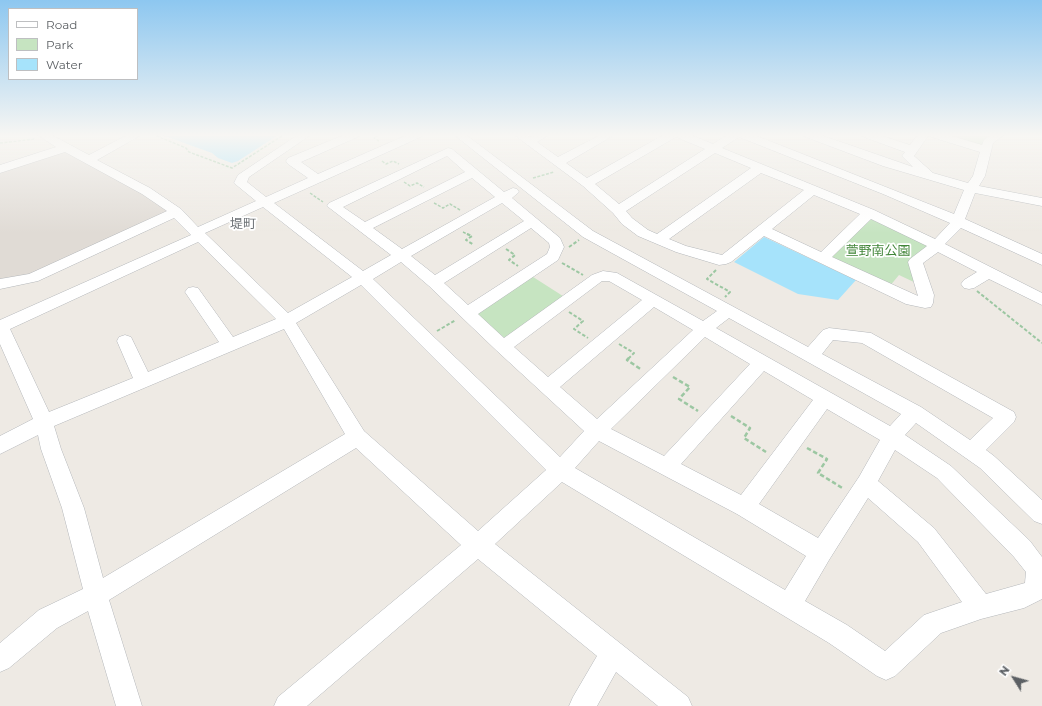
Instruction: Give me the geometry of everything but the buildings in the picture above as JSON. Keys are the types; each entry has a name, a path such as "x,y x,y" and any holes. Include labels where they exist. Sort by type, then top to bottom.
{"street":[{"path":"101,167 146,191 176,212 288,322 357,438 478,545 679,706"},
{"path":"256,167 244,175 240,183 362,278 560,470 838,634 886,667 933,624 981,607 1024,596 1037,589 1037,569 1022,549 944,472 892,437 612,276 604,276 593,281 503,347"},
{"path":"300,167 317,179"},
{"path":"129,706 107,636 73,508 51,449 44,422 0,327 264,203 345,167"},
{"path":"415,167 334,206 402,256 434,282 503,347 597,431 744,507 821,552"},
{"path":"467,314 553,257 557,247 555,240 468,167"},
{"path":"502,167 588,234 914,412 987,462 1042,514"},
{"path":"565,167 587,183 618,210 627,221 643,233 681,249 719,260 726,259 812,190"},
{"path":"587,183 615,167"},
{"path":"618,210 685,167"},
{"path":"826,167 958,220 1042,260"},
{"path":"900,167 971,188 1042,202"},
{"path":"920,167 930,176"},
{"path":"763,230 912,300 925,303 926,295 915,262 936,245 958,220 971,188 979,176 982,167"},
{"path":"658,240 760,168 869,213 936,245 1042,300"},
{"path":"364,228 474,172"},
{"path":"0,446 44,422 288,322 362,278 504,198 523,184"},
{"path":"0,284 34,278 176,212"},
{"path":"823,258 869,213"},
{"path":"434,282 532,222"},
{"path":"969,284 988,272"},
{"path":"193,292 230,345"},
{"path":"548,387 653,300"},
{"path":"287,706 478,545 560,470 597,431 704,330 722,308"},
{"path":"811,355 829,334 866,337 1007,417 972,451"},
{"path":"125,341 143,381"},
{"path":"666,467 761,363"},
{"path":"744,507 825,398"},
{"path":"789,606 821,552 862,490 892,437 914,412"},
{"path":"0,659 48,619 96,595 357,438"},
{"path":"862,490 880,494 926,535 981,607"},
{"path":"582,706 613,653"}],"path":[{"path":"404,167 409,170"},
{"path":"523,184 558,167"},
{"path":"395,177 410,186 417,183 443,208 450,204 471,216"},
{"path":"301,186 328,205 335,207"},
{"path":"454,226 472,236 466,240 516,255 509,260 529,273"},
{"path":"553,257 593,281"},
{"path":"707,279 730,292 722,308"},
{"path":"969,284 1042,343"},
{"path":"560,306 583,321 574,329 634,353 627,360 690,387 679,399 750,428 744,438 779,460"},
{"path":"425,339 467,314"},
{"path":"794,440 827,459 818,473 862,490"}],"shaded area":[{"path":"10,167 96,167 169,209 165,214 32,275 0,281 0,170"}],"green space":[{"name":"萱野南公園","path":"868,219 877,219 931,247 911,260 918,284 899,275 889,287 830,257"},
{"path":"530,275 566,298 509,340 499,339 474,316"}],"water":[{"path":"764,237 856,280 838,300 798,294 734,262"}],"district":[{"name":"堤町","path":"243,224"}]}
